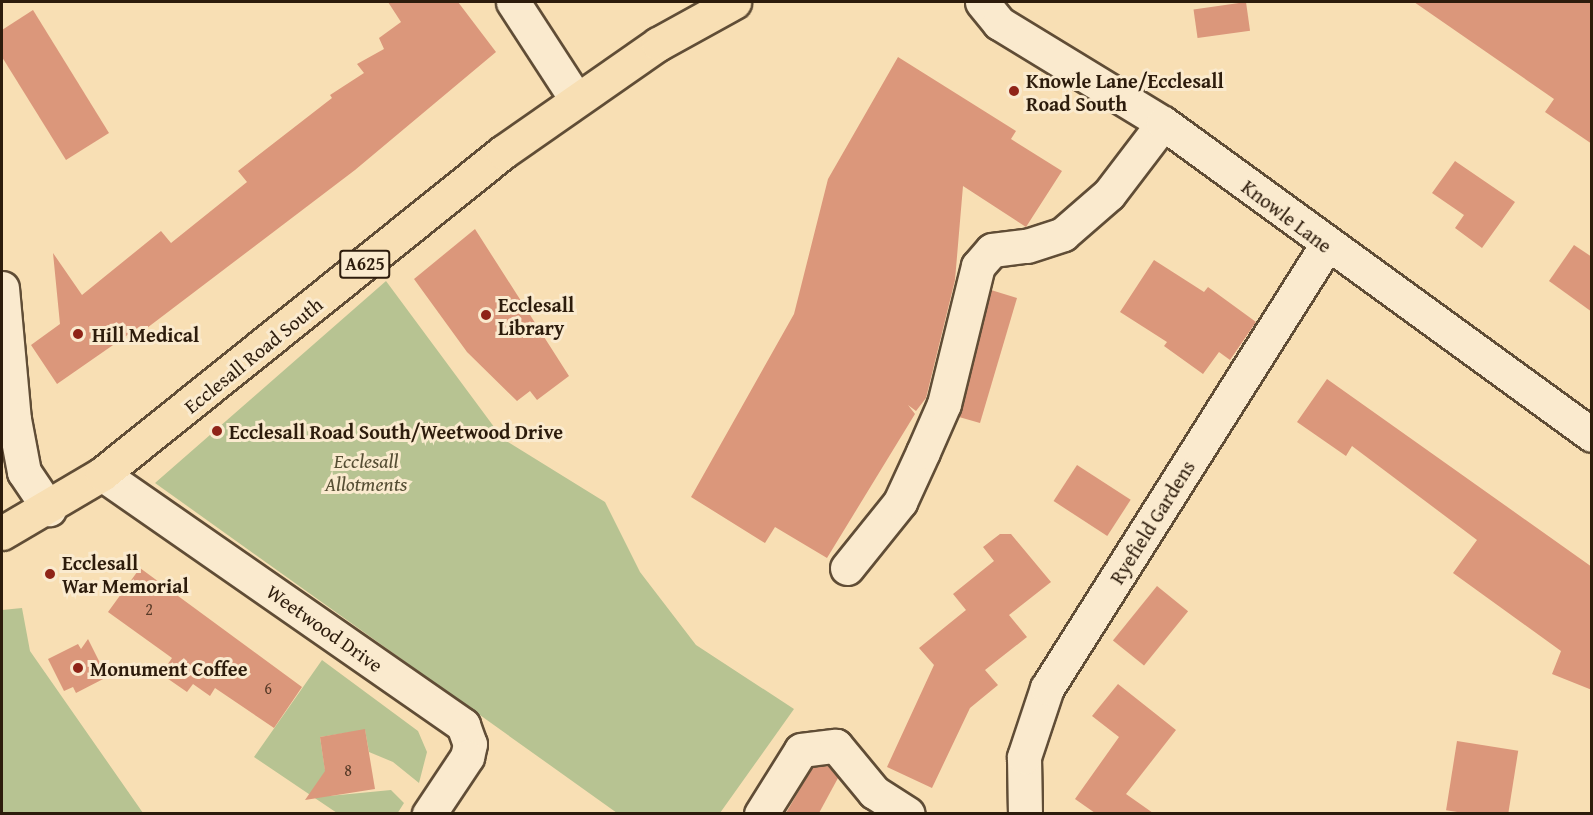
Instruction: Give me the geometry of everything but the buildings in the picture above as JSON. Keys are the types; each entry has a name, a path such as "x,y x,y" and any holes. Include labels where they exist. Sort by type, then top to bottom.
{"main road":[{"name":"Ecclesall Road South","path":"2,533 49,509 102,474 503,152 576,99 658,44 734,2"}],"street":[{"path":"513,2 576,99"},
{"name":"Knowle Lane","path":"982,2 999,23 1163,123 1326,246 1592,435"},
{"path":"847,568 900,502 924,452 944,404 978,266 992,249 1027,246 1063,234 1110,194 1163,123"},
{"name":"Ryefield Gardens","path":"1022,813 1024,757 1047,688 1326,246"},
{"path":"2,288 14,419 24,472 49,509"},
{"name":"Weetwood Drive","path":"102,474 463,725 470,744 467,757 429,813"},
{"path":"761,813 801,750 836,746 874,792 908,813"}],"green space":[{"name":"Ecclesall Allotments","path":"386,281 503,439 605,502 640,572 696,645 794,709 720,813 617,813 155,483"},
{"path":"22,608 30,651 143,813 2,813 2,610"},
{"path":"322,660 418,731 427,752 419,783 393,762 369,752 365,730 320,737 329,796 391,790 404,803 397,814 337,813 254,757"}],"place":[{"name":"Knowle Lane/Ecclesall Road South","path":"1014,91"},
{"name":"Ecclesall Library","path":"486,315"},
{"name":"Hill Medical","path":"78,334"},
{"name":"Ecclesall Road South/Weetwood Drive","path":"217,431"},
{"name":"Ecclesall War Memorial","path":"50,574"},
{"name":"Monument Coffee","path":"78,668"}]}
